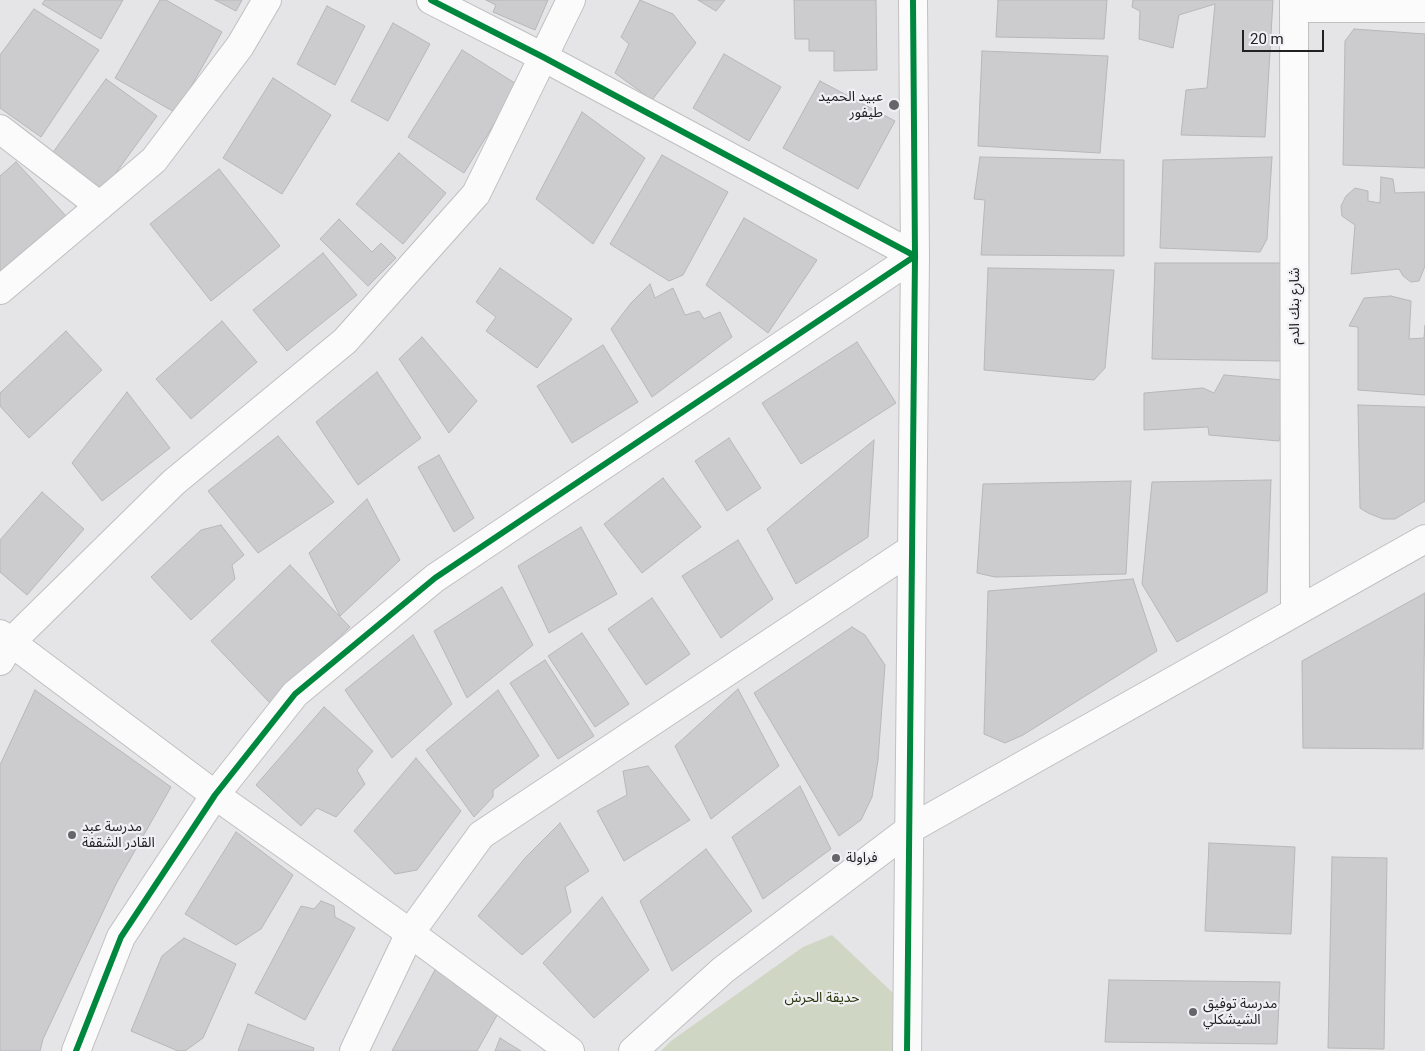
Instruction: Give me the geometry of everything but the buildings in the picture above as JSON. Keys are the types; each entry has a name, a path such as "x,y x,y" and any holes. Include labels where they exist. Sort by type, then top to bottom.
{"street":[{"path":"0,290 154,160 240,46 267,0"},
{"path":"431,0 543,57 915,256"},
{"path":"570,1051 410,933 4,646 174,482 345,341 476,194 571,0"},
{"path":"907,1051 915,256 913,0"},
{"path":"1294,4 1425,8"},
{"name":"شارع بنك الدم","path":"1294,4 1295,612"},
{"path":"0,129 100,206"},
{"path":"76,1051 121,936 215,795 295,694 434,578 915,256"},
{"path":"633,1051 723,970 910,829 1425,539"},
{"path":"354,1051 410,933 482,835 912,549"}],"green space":[{"name":"حديقة الحرش","path":"832,935 893,993 892,1051 661,1051 671,1041 803,947"}],"cycle path":[{"path":"76,1051 121,937 215,795 295,694 435,578 915,256 543,57 431,0"},
{"path":"907,1051 915,256 913,0"}],"place":[{"name":"عبيد الحميد طيفور","path":"894,105"},
{"name":"مدرسة عبد القادر الشقفة","path":"72,835"},
{"name":"فراولة","path":"836,858"},
{"name":"مدرسة توفيق الشيشكلي","path":"1193,1012"}]}
